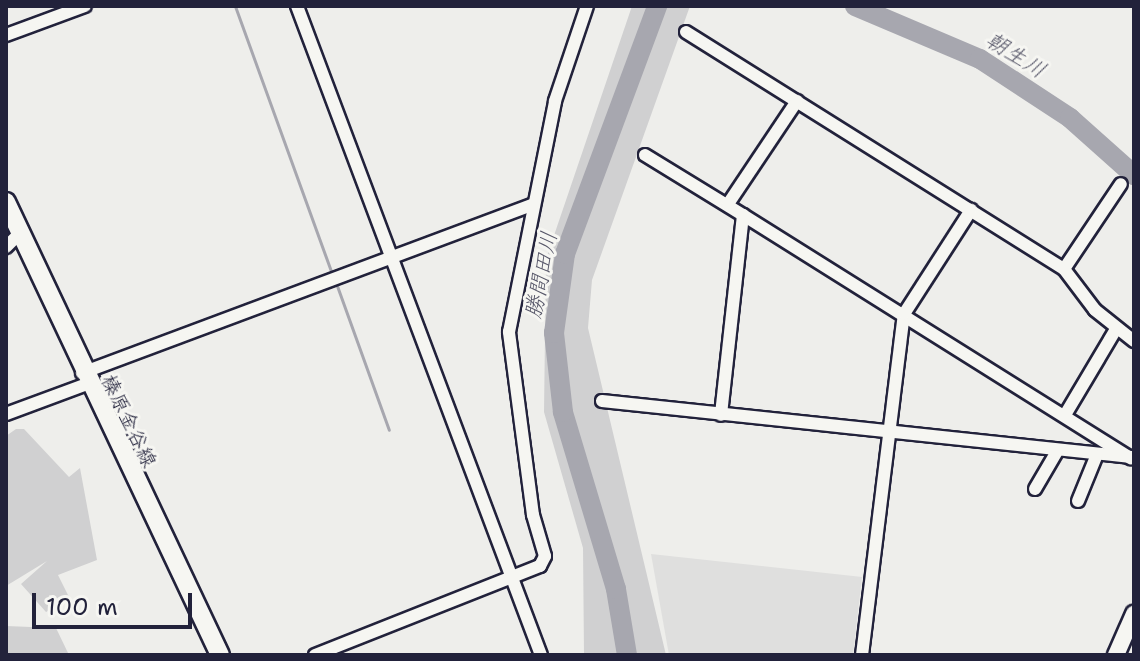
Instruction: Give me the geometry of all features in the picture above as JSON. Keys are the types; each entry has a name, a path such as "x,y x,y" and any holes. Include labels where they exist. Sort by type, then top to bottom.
{"main road":[{"name":"榛原金谷線","path":"6,202 12,241 85,378 220,655"}],"street":[{"path":"6,35 85,6"},
{"path":"297,6 541,655"},
{"path":"315,655 540,566 545,556 533,515 509,332 532,205 587,6"},
{"path":"686,32 1064,269 1116,329 1134,341"},
{"path":"728,204 797,101"},
{"path":"645,155 1132,458"},
{"path":"1064,269 1121,184"},
{"path":"6,414 85,378 390,256 532,205"},
{"path":"862,655 886,433 904,314 971,210"},
{"path":"721,415 743,215"},
{"path":"1065,415 1116,329"},
{"path":"602,401 1056,453 1132,458"},
{"path":"1035,489 1056,453"},
{"path":"1078,501 1096,457"},
{"path":"1116,655 1134,614"}],"shaded area":[{"path":"632,6 690,6 592,280 588,328 666,655 584,655 583,548 544,412 546,259"},
{"path":"16,429 24,429 69,477 80,468 97,560 58,575 70,599 46,612 21,584 47,561 6,586 6,436"},
{"path":"651,554 862,577 853,655 669,655"},
{"path":"6,626 56,628 69,655 6,655"}],"waterway":[{"path":"235,6 333,276"},
{"name":"勝間田川","path":"627,655 616,589 563,412 554,333 565,254 657,6"},
{"name":"朝生川","path":"855,6 980,59 1070,118 1134,175"},
{"path":"336,283 389,430"}]}
